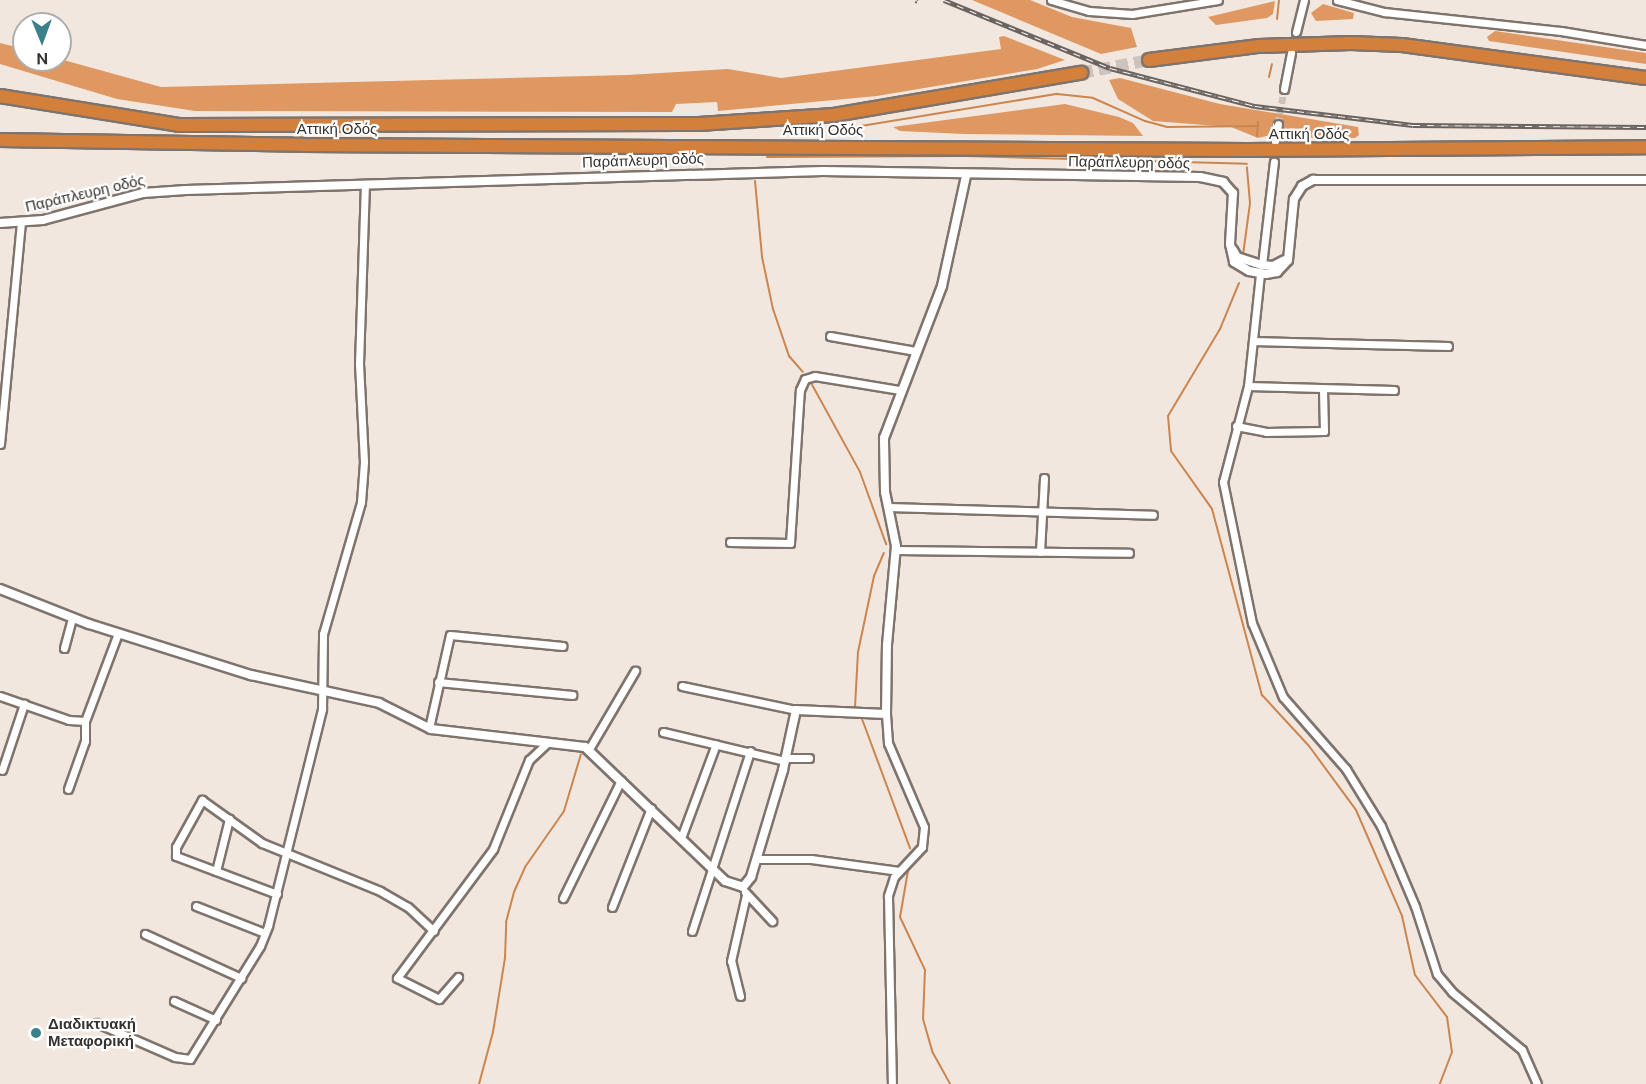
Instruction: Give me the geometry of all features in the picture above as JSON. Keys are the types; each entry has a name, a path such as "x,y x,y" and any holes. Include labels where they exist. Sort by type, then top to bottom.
{"highway":[{"path":"1149,60 1259,46 1351,43 1402,45 1646,78"},
{"name":"Αττική Οδός","path":"0,96 179,125 699,124 834,115 1081,73"},
{"name":"Αττική Οδός","path":"0,140 1269,150 1646,147"}],"street":[{"path":"1051,0 1089,11 1132,14 1218,0"},
{"path":"1296,32 1304,0"},
{"path":"1337,0 1384,12 1561,31 1646,45"},
{"path":"1284,88 1291,53"},
{"path":"1275,141 1278,124"},
{"path":"1274,162 1248,387 1223,475 1224,494 1247,603 1276,685 1364,795 1390,846 1440,979 1522,1050 1537,1084"},
{"name":"Παράπλευρη οδός","path":"0,222 21,223 142,194 684,173 823,171 966,176 1214,178 1233,193 1230,244 1237,257 1261,270"},
{"path":"892,1084 892,953 888,909 890,888 899,871 922,847 924,826 888,743 887,645 896,550 888,507 884,438 947,269 966,176"},
{"path":"1261,270 1280,264 1290,252 1293,199 1302,186 1313,180 1646,180"},
{"path":"97,1023 184,1059 198,1052 265,933 277,894 322,709 324,634 357,519 363,486 359,364 365,187"},
{"path":"0,444 21,223"},
{"path":"830,336 916,351"},
{"path":"1253,341 1448,346"},
{"path":"730,542 790,543 800,390 805,379 815,376 900,390"},
{"path":"1248,387 1394,390"},
{"path":"1236,426 1266,432 1324,431 1323,390"},
{"path":"1040,552 1044,478"},
{"path":"888,507 1042,509 1154,515"},
{"path":"896,550 1129,553"},
{"path":"0,589 72,618 251,675 379,703 429,728 588,749 712,869 725,881 744,891 772,921"},
{"path":"64,648 72,618"},
{"path":"68,789 85,741 85,721 118,633"},
{"path":"429,728 447,639 455,634 562,646"},
{"path":"588,749 635,670"},
{"path":"438,682 572,695"},
{"path":"682,686 796,710 886,714"},
{"path":"0,696 69,720 85,721"},
{"path":"2,770 24,704"},
{"path":"740,996 731,961 744,891 756,859 785,760 796,710"},
{"path":"663,732 785,760 809,758"},
{"path":"458,977 439,999 398,978 493,849 529,760 548,742"},
{"path":"681,838 716,744"},
{"path":"692,931 750,751"},
{"path":"563,898 621,780"},
{"path":"277,894 174,853 202,800 273,849 380,891 408,907 434,931"},
{"path":"612,907 651,808"},
{"path":"216,871 229,819"},
{"path":"273,849 289,842"},
{"path":"756,859 811,859 899,871"},
{"path":"196,906 265,933"},
{"path":"145,934 241,978"},
{"path":"174,1001 216,1020"}],"shaded area":[{"path":"972,0 1030,0 1072,17 1131,28 1137,47 1101,54"},
{"path":"1275,1 1273,14 1267,18 1216,25 1208,17"},
{"path":"1323,4 1354,13 1353,19 1316,21 1311,13"},
{"path":"1495,31 1646,53 1646,64 1489,41 1487,37"},
{"path":"1004,36 1065,60 1037,69 877,96 718,111 717,102 676,104 672,112 195,111 117,99 27,72 72,72 72,62 161,87 627,75 728,69 781,78 1001,49 999,37"},
{"path":"0,43 12,46 12,68 0,64"},
{"path":"1120,78 1220,104 1358,127 1359,135 1355,138 1309,138 1280,133 1258,138 1231,127 1153,121 1118,99 1109,80"},
{"path":"1065,104 1119,117 1133,123 1143,136 964,134 900,131 893,127"}],"waterway":[{"path":"1277,19 1279,0"},
{"path":"1269,77 1272,64"},
{"path":"861,126 1057,94 1093,98 1145,121 1167,127 1258,126"},
{"path":"1257,136 1258,122"},
{"path":"767,157 965,156 1247,164"},
{"path":"1243,255 1250,203 1247,167"},
{"path":"755,181 762,257 773,309 789,356 803,372"},
{"path":"1239,283 1220,329 1168,416 1171,451 1212,509 1262,695 1309,746 1356,810 1402,916 1415,975 1447,1017 1452,1052 1440,1084"},
{"path":"810,381 860,472 886,544"},
{"path":"855,707 858,652 874,576 884,553"},
{"path":"862,719 910,848"},
{"path":"479,1084 493,1032 505,958 506,922 514,892 525,867 564,811 581,754"},
{"path":"909,865 900,917 925,970 923,1019 933,1053 950,1084"}],"tunnel":[{"path":"1081,73 1149,60"},
{"path":"1278,124 1284,89"}],"railway":[{"path":"944,0 1110,68 1255,106 1413,125 1646,127"}],"place":[{"name":"Διαδικτυακή Μεταφορική","path":"36,1033"}]}
